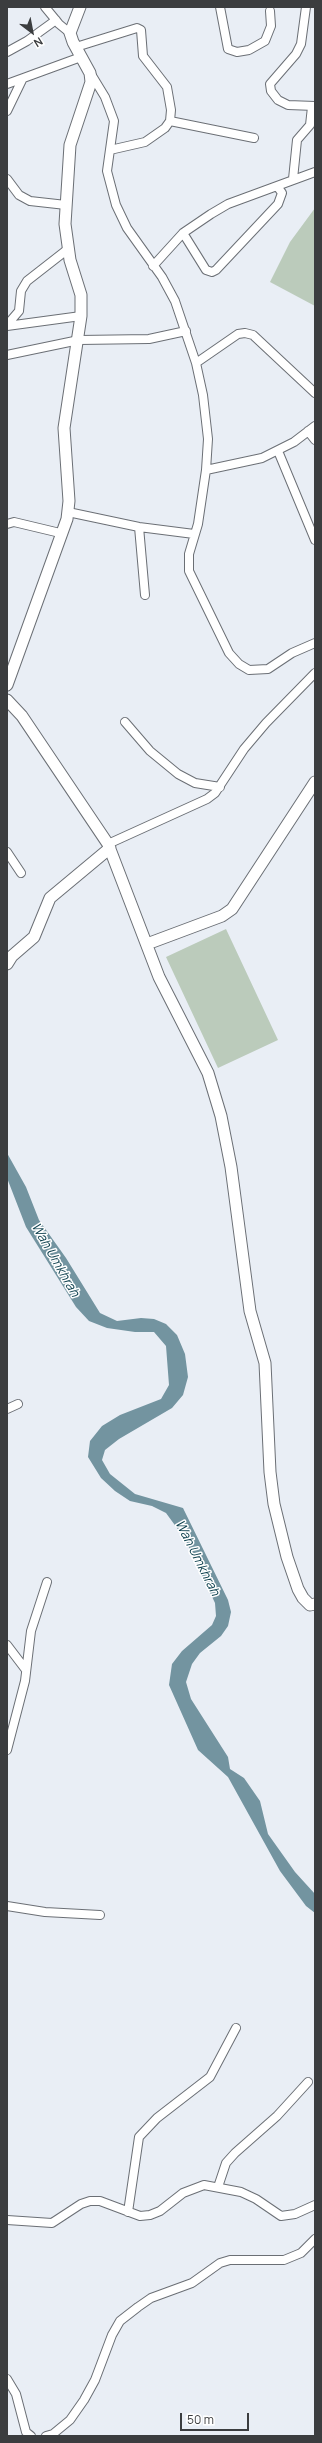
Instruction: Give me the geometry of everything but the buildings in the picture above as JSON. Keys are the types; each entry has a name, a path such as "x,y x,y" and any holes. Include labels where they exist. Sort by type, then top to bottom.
{"street":[{"path":"45,7 56,20 70,32 81,57 105,97 113,116 114,132 107,171 116,206 127,228 153,266 174,301 186,331 196,363 207,418 208,439 206,470 200,512 189,554 189,571 221,639 239,664 249,670 268,669 292,653 315,643"},
{"path":"70,32 80,7"},
{"path":"220,7 228,49 237,52 250,50 265,41 271,26 270,11"},
{"path":"293,179 297,140 310,125 313,106 288,105 278,100 271,90 270,84 296,54 300,44 306,7"},
{"path":"7,52 27,41 56,20"},
{"path":"76,47 137,28 141,30 143,56 167,87 171,110 170,121 158,134 145,142 110,150"},
{"path":"7,84 22,80 81,57"},
{"path":"7,685 40,599 68,512 69,502 64,428 79,340 81,316 79,286 68,249 65,224 70,145 87,98 91,82 90,73"},
{"path":"7,111 22,80"},
{"path":"170,121 254,138"},
{"path":"153,266 183,233 228,204 315,172"},
{"path":"7,179 19,195 30,201 66,205"},
{"path":"183,233 206,270 212,272 216,270 278,204 282,193 277,186"},
{"path":"7,325 20,311 21,291 27,281 68,249"},
{"path":"7,325 81,316"},
{"path":"7,355 79,340 154,338 186,331"},
{"path":"196,363 238,334 245,333 253,335 315,393"},
{"path":"206,470 249,462 278,451 315,426"},
{"path":"308,432 315,440"},
{"path":"278,451 315,540"},
{"path":"68,512 139,527 194,534"},
{"path":"9,521 60,533"},
{"path":"139,527 145,595"},
{"path":"7,964 12,956 34,937 50,898 82,874 109,846 207,799 220,787 248,744 315,673"},
{"path":"7,700 22,716 109,846 148,944 159,977 208,1073 221,1116 231,1167 245,1286 250,1311 265,1363 270,1472 274,1504 287,1556 298,1589 303,1598 310,1605 315,1604"},
{"path":"124,722 153,754 178,774 195,783 220,787"},
{"path":"148,944 222,916 232,909 315,782"},
{"path":"7,852 21,873"},
{"path":"7,1409 18,1404"},
{"path":"7,1750 26,1670 31,1632 47,1582"},
{"path":"7,1645 26,1670"},
{"path":"7,1906 44,1912 100,1915"},
{"path":"128,2212 139,2137 157,2118 210,2077 236,2028"},
{"path":"218,2186 226,2163 235,2153 277,2116 308,2082"},
{"path":"7,2220 52,2223 81,2204 90,2201 100,2202 140,2216 150,2215 160,2210 183,2193 195,2187 218,2186 256,2199 281,2216 295,2214 315,2205"},
{"path":"46,2436 53,2434 70,2420 84,2400 95,2380 112,2335 120,2321 138,2307 151,2298 192,2283 220,2263 230,2260 284,2260 301,2253 315,2239"},
{"path":"7,2379 16,2394 26,2432 31,2436"}],"green space":[{"path":"315,208 315,306 270,282 290,242"},
{"path":"226,929 278,1040 218,1068 166,957"}],"water":[{"name":"Wah Umkhrah","path":"7,1153 26,1187 39,1220 66,1258 100,1313 117,1321 141,1318 154,1319 166,1324 177,1335 185,1354 188,1377 183,1395 172,1408 119,1439 105,1450 102,1460 110,1474 135,1494 183,1508 228,1600 231,1612 228,1626 221,1636 200,1653 192,1664 186,1682 191,1699 228,1757 230,1769 244,1778 260,1801 268,1834 295,1872 315,1894 315,1913 306,1906 280,1871 228,1777 198,1750 169,1685 172,1664 182,1651 212,1625 216,1616 215,1603 185,1539 166,1513 152,1506 130,1501 115,1491 101,1478 88,1457 90,1441 102,1426 120,1415 161,1399 169,1385 166,1346 154,1332 135,1332 107,1328 89,1321 76,1307 26,1227 7,1178"}]}
